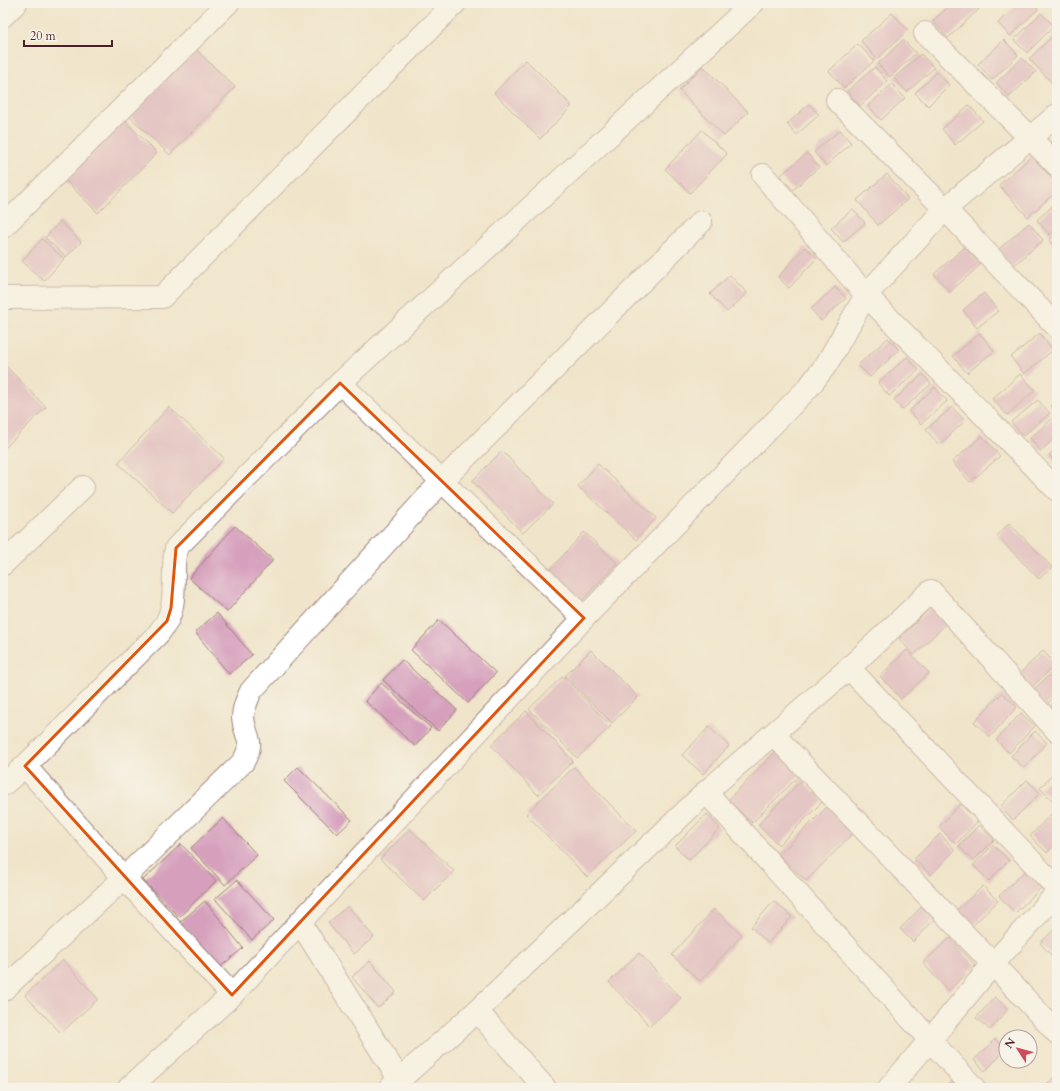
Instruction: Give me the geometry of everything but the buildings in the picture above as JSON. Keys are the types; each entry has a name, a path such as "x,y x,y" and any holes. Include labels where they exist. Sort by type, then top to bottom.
{"street":[{"path":"3,16 16,3"},
{"path":"3,227 228,3"},
{"path":"3,298 162,297 455,3"},
{"path":"3,785 158,634 167,620 171,608 173,562 176,548 340,383 753,3"},
{"path":"925,33 1030,136 1057,165"},
{"path":"837,100 945,209 1057,327"},
{"path":"129,1088 232,995 584,618 808,388 826,365 866,295 945,209 1030,136 1057,115"},
{"path":"763,175 866,295 1057,490"},
{"path":"3,990 124,878 243,762 248,753 250,742 243,718 245,704 251,691 442,481 701,222"},
{"path":"340,383 584,618"},
{"path":"3,564 83,487"},
{"path":"300,922 395,1084 477,1011 706,792 774,735 849,668 931,591 1057,731"},
{"path":"849,668 1057,888"},
{"path":"774,735 1057,1033"},
{"path":"24,766 124,878 232,995"},
{"path":"706,792 974,1088"},
{"path":"889,1088 993,964 1057,893"},
{"path":"477,1011 545,1088"}],"highlighted area":[{"path":"340,383 584,618 232,995 25,766 167,621 171,608 176,548"}]}
